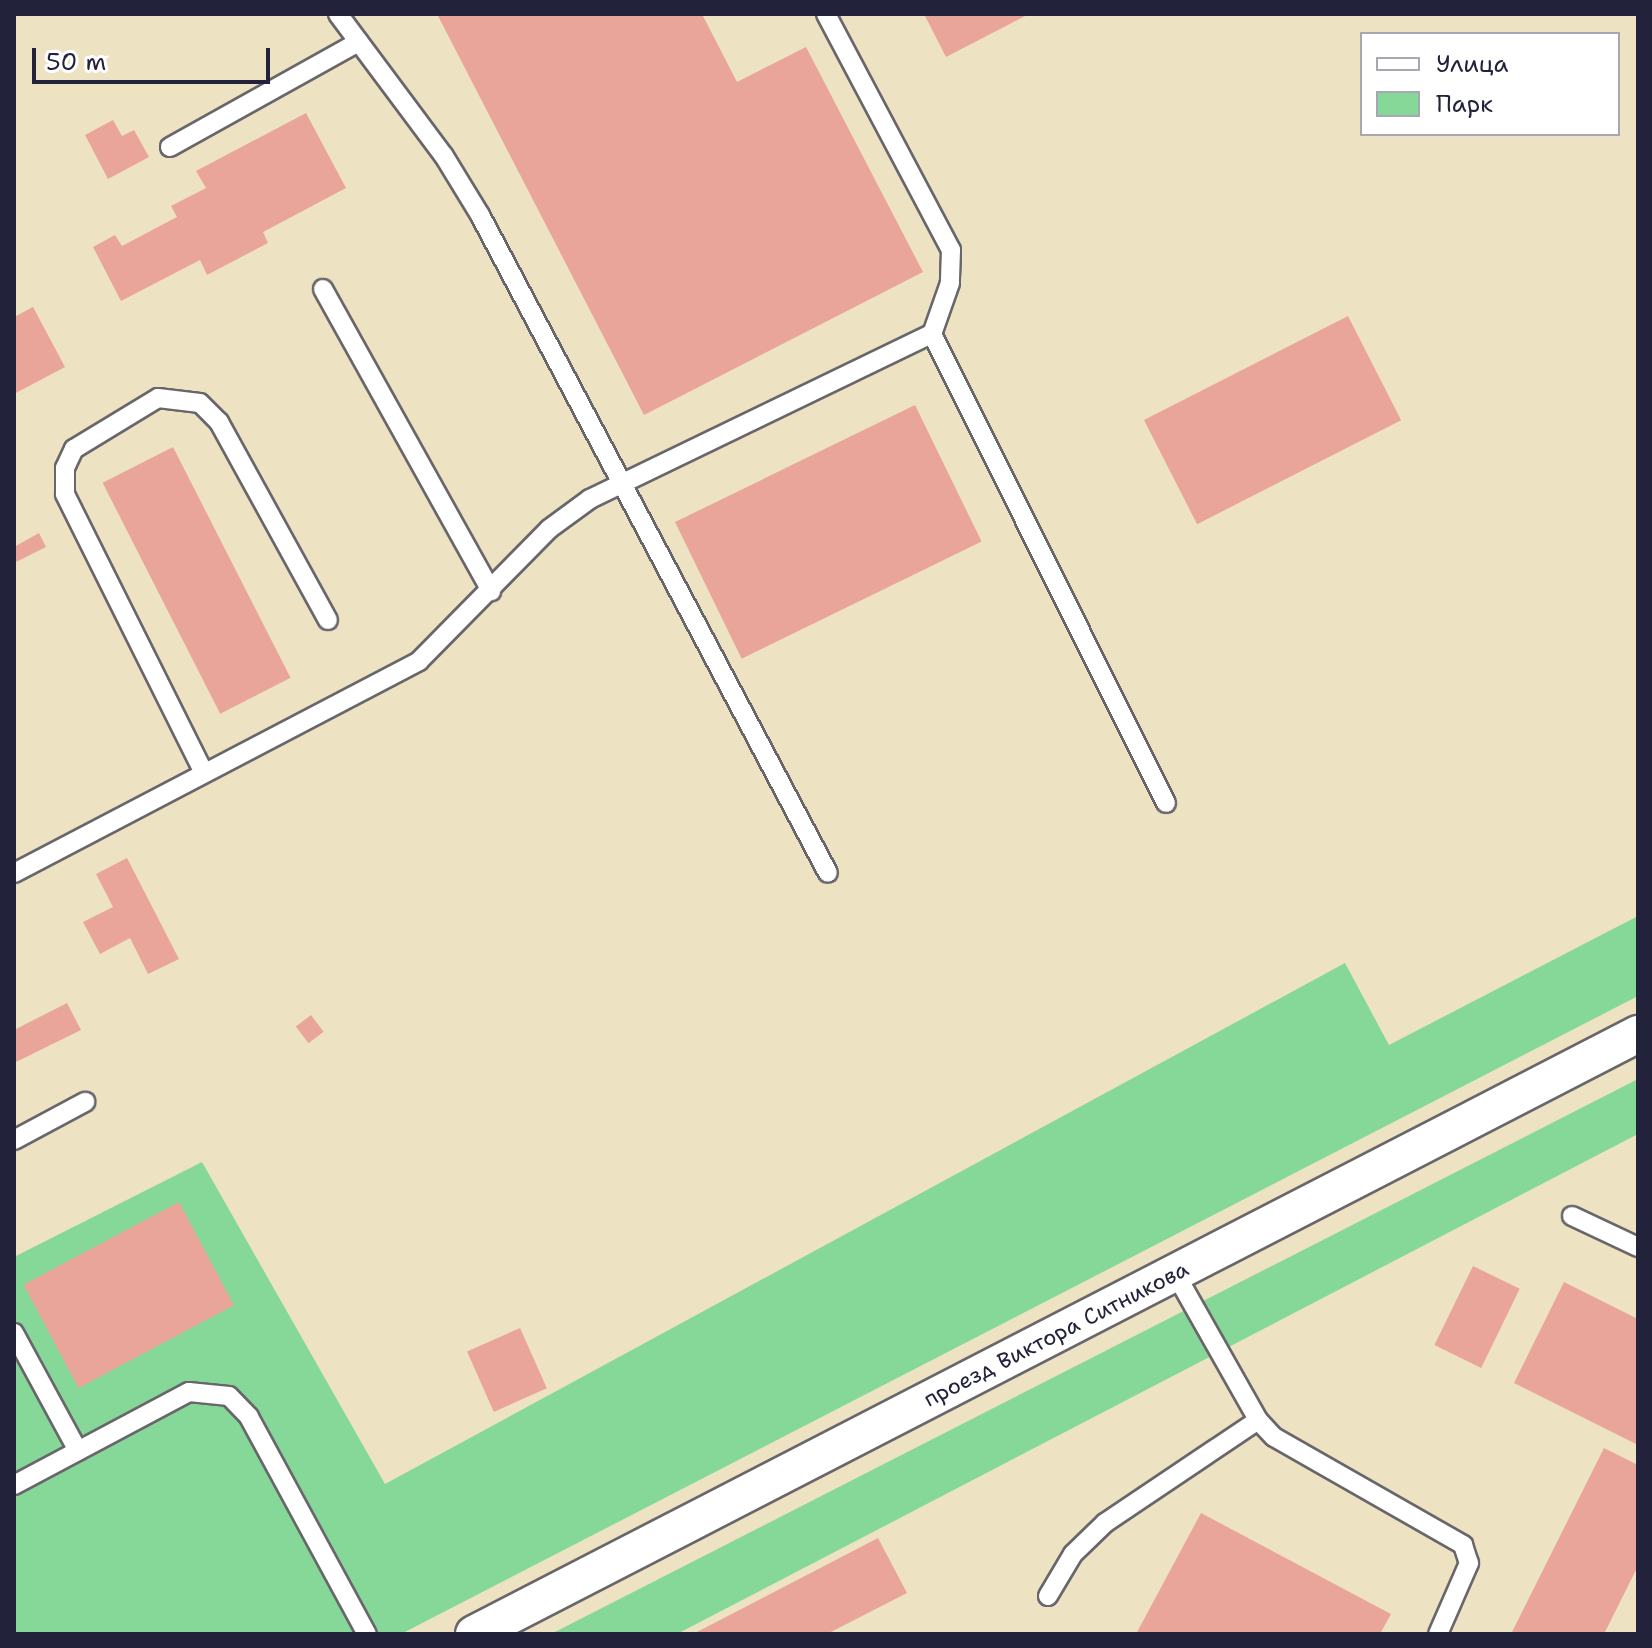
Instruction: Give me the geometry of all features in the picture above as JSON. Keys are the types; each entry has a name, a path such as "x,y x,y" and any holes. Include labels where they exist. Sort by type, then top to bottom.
{"street":[{"name":"проезд Виктора Ситникова","path":"474,1634 1638,1034"}],"lane":[{"path":"338,14 444,156 480,215 828,873"},
{"path":"14,873 419,661 549,529 622,483 932,334 950,283 951,250 826,14"},
{"path":"170,147 359,42"},
{"path":"323,289 491,591"},
{"path":"932,334 1166,803"},
{"path":"204,773 65,494 65,468 74,449 158,398 179,396 200,403 219,422 328,620"},
{"path":"14,1140 85,1102"},
{"path":"1572,1216 1638,1247"},
{"path":"1175,1273 1258,1420 1294,1450 1463,1545 1469,1563 1438,1634"},
{"path":"14,1333 78,1451"},
{"path":"14,1485 189,1392 229,1396 249,1417 367,1634"},
{"path":"1048,1596 1073,1554 1105,1523 1258,1420"}],"green space":[{"path":"1638,916 1638,996 401,1634 14,1634 14,1257 202,1162 385,1484 1345,963 1389,1045"},
{"path":"1638,1079 1638,1134 677,1634 551,1634"}],"building":[{"path":"437,14 702,14 737,82 806,47 923,272 644,415"},
{"path":"924,14 1029,14 946,57"},
{"path":"306,113 346,188 263,232 268,243 207,275 200,260 121,301 93,247 115,235 122,246 177,217 171,206 206,188 196,171"},
{"path":"113,120 122,136 134,130 149,157 108,179 85,135"},
{"path":"33,307 65,367 14,394 14,317"},
{"path":"1348,316 1401,420 1197,524 1144,420"},
{"path":"915,405 982,542 742,659 675,522"},
{"path":"173,447 291,678 220,714 103,483"},
{"path":"39,533 46,547 14,563 14,547"},
{"path":"127,858 179,959 148,974 130,938 100,954 83,922 113,907 96,874"},
{"path":"67,1003 81,1030 14,1063 14,1030"},
{"path":"311,1015 324,1032 308,1043 296,1026"},
{"path":"179,1202 234,1305 79,1388 24,1285"},
{"path":"1473,1266 1520,1289 1481,1368 1434,1345"},
{"path":"1564,1282 1638,1319 1638,1445 1514,1383"},
{"path":"520,1328 547,1388 494,1412 467,1352"},
{"path":"1604,1448 1638,1465 1638,1566 1604,1634 1511,1634"},
{"path":"1201,1513 1391,1614 1380,1634 1136,1634"},
{"path":"878,1538 907,1593 827,1634 693,1634"}]}
